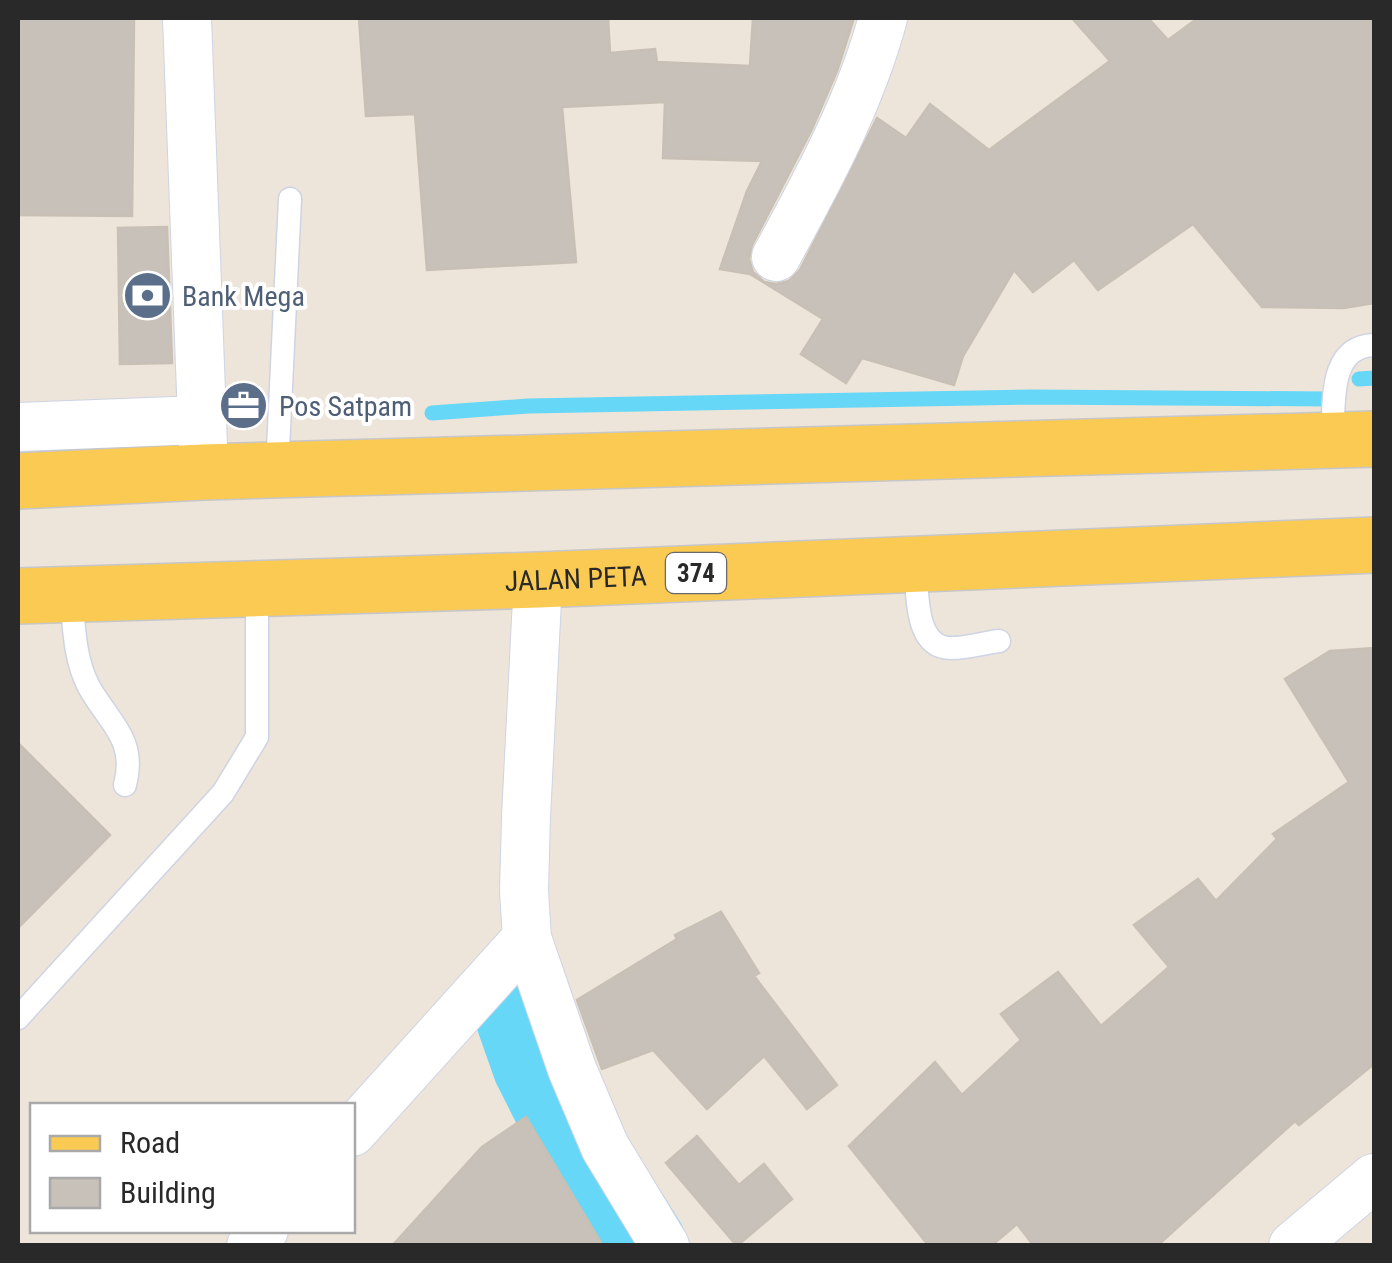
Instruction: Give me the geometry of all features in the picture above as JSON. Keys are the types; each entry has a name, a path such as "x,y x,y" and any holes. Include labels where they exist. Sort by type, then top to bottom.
{"main road":[{"path":"18,481 203,446 277,470 1353,439"},
{"name":"JALAN PETA","path":"18,596 538,580 1374,544"}],"street":[{"path":"18,427 203,446 188,18"},
{"path":"776,257 832,154 883,18"},
{"path":"538,580 525,836 527,938 572,1069 605,1147 665,1246"},
{"path":"355,1129 527,938"},
{"path":"1293,1246 1374,1178"}],"lane":[{"path":"277,470 290,199"},
{"path":"1353,439 1337,374 1346,356 1374,345"},
{"path":"915,564 921,622 932,641 949,648 999,641"},
{"path":"18,1018 223,793 257,736 257,589"},
{"path":"71,594 76,645 89,686 124,742 130,765 125,786"}],"building":[{"path":"18,18 134,18 132,216 18,215"},
{"path":"359,18 608,18 610,53 655,49 657,62 750,66 753,18 854,18 812,129 752,245 749,259 753,272 764,282 776,284 789,281 800,270 877,118 906,138 930,104 989,150 1110,61 1072,18 1148,18 1168,40 1198,18 1374,18 1374,303 1344,308 1262,307 1193,224 1098,290 1074,260 1033,292 1014,270 963,356 954,385 862,358 846,383 801,354 823,319 750,274 720,269 747,191 762,161 663,158 665,102 562,107 576,262 427,270 415,114 366,116"},
{"name":"Bank Mega","path":"167,227 172,363 120,364 118,228"},
{"path":"1374,648 1374,1064 1299,1125 1295,1121 1157,1246 1034,1246 1017,1224 991,1246 929,1246 849,1146 935,1062 962,1095 1021,1040 1001,1014 1058,972 1101,1026 1169,967 1134,925 1198,879 1216,901 1277,839 1273,834 1349,782 1285,679 1330,651"},
{"path":"18,743 110,835 18,928"},
{"path":"721,912 759,973 754,976 837,1085 807,1109 764,1056 707,1109 653,1050 602,1069 577,1000 677,939 675,935"},
{"path":"526,1117 603,1246 392,1246 482,1147"},
{"path":"697,1136 739,1185 764,1164 792,1199 737,1246 666,1163"}],"waterway":[{"path":"1359,379 1374,378"},
{"path":"432,413 528,406 1031,397 1327,399"},
{"path":"512,990 538,1064 586,1159 641,1246"}],"place":[{"name":"Bank Mega","path":"147,296"},
{"name":"Pos Satpam","path":"244,406"}]}
